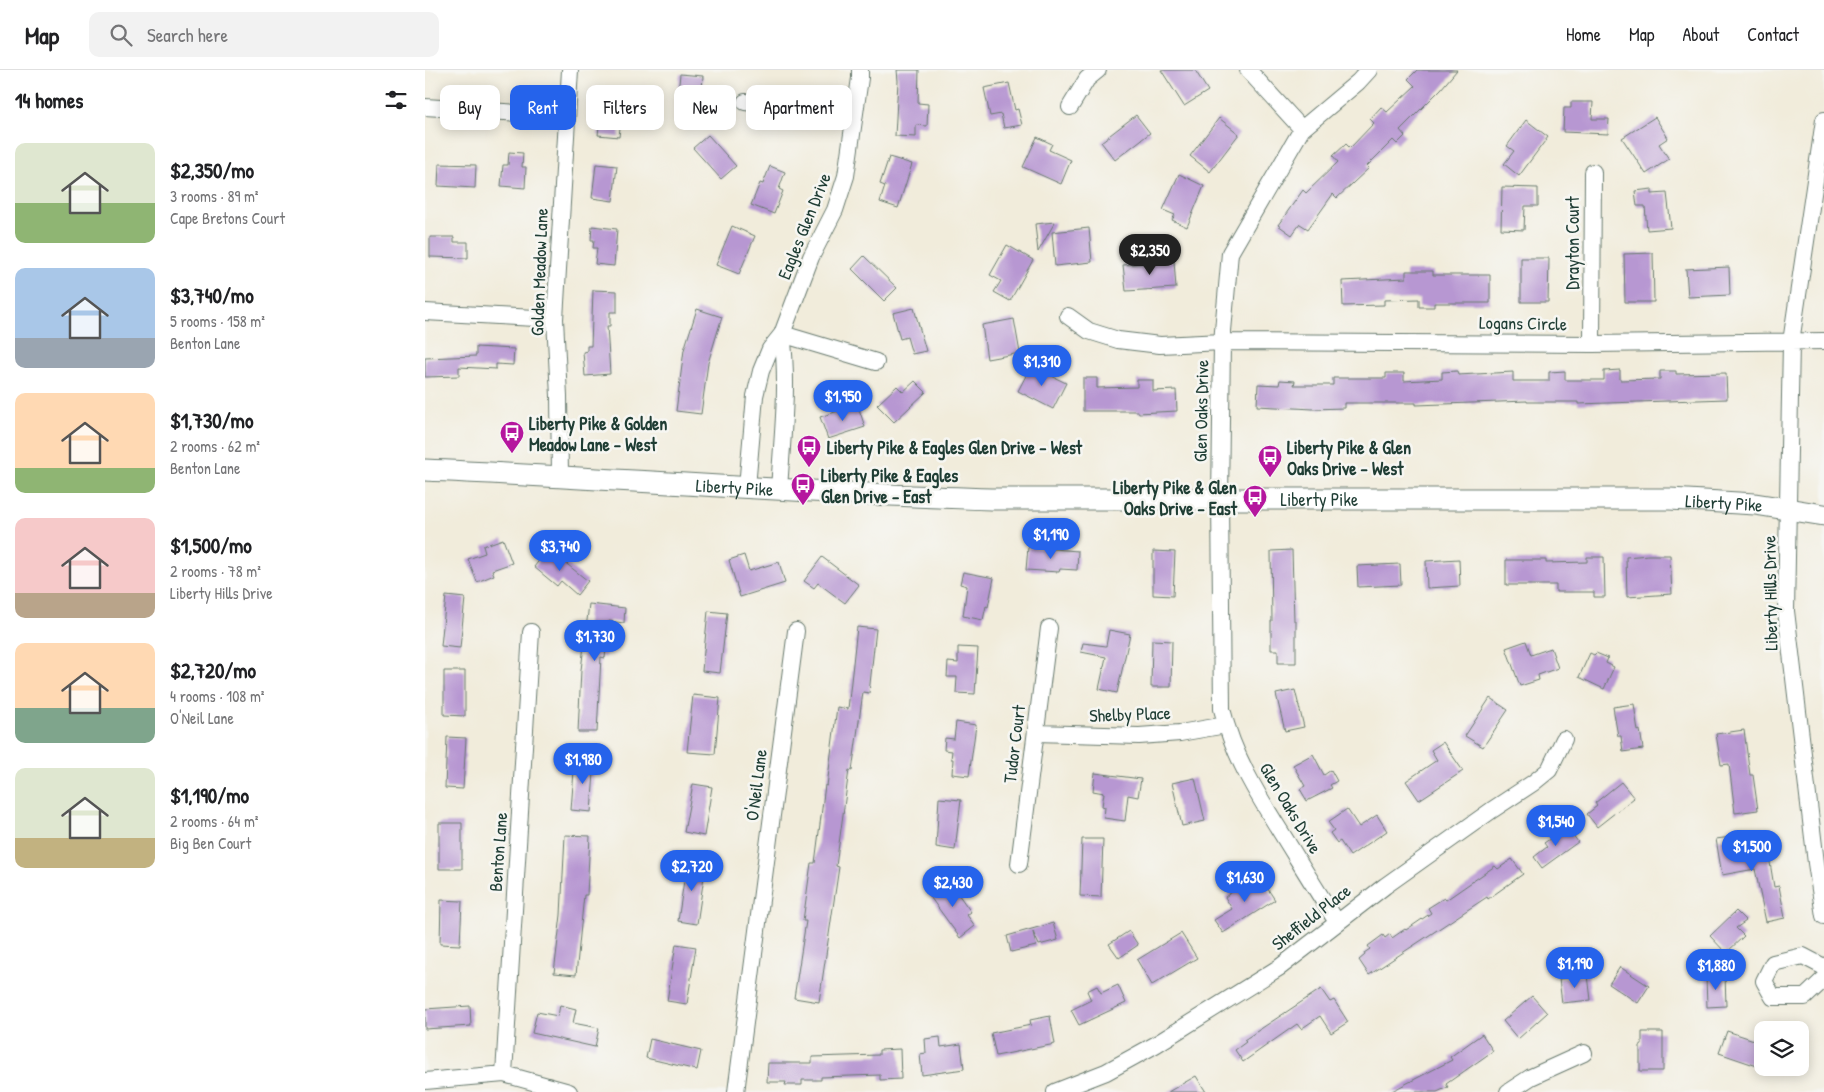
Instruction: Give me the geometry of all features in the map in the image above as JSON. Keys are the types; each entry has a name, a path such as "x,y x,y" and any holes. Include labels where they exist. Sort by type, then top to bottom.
{"street":[{"name":"Golden Meadow Lane","path":"569,85 570,70"},
{"name":"Eagles Glen Drive","path":"747,488 755,396 761,372 770,350 782,334 811,256 835,210 846,176 860,70"},
{"path":"1070,107 1087,79 1098,70"},
{"path":"1248,70 1302,129"},
{"name":"Glen Oaks Drive","path":"1337,922 1252,786 1238,758 1222,709 1222,342 1230,253 1302,129 1358,82 1369,70"},
{"path":"745,102 854,115"},
{"path":"425,107 510,112"},
{"name":"Liberty Hills Drive","path":"1824,120 1791,342 1786,611 1812,834 1824,916"},
{"name":"Golden Meadow Lane","path":"561,476 555,319 565,130"},
{"name":"Drayton Court","path":"1592,344 1593,172"},
{"path":"425,312 555,319"},
{"name":"Logans Circle","path":"1068,316 1089,331 1118,340 1160,345 1222,342 1592,344 1824,341"},
{"path":"782,334 876,362"},
{"name":"Eagles Glen Drive","path":"779,490 785,402 785,355 782,334"},
{"name":"Liberty Pike","path":"425,470 561,476 883,496 991,500 1621,498 1692,500 1788,508 1824,515"},
{"name":"Tudor Court","path":"1019,864 1049,628"},
{"name":"O'Neil Lane","path":"736,1092 796,631"},
{"name":"Benton Lane","path":"504,1074 531,632"},
{"name":"Shelby Place","path":"1036,733 1139,736 1179,733 1226,725"},
{"name":"Sheffield Place","path":"1055,1092 1106,1072 1155,1045 1280,967 1399,876 1533,783 1549,770 1564,739"},
{"path":"1824,967 1803,956 1780,961 1773,963 1764,981 1773,997 1805,997 1824,979"},
{"path":"1508,1092 1531,1077 1584,1053"},
{"path":"425,1081 504,1074 569,1092"}],"building":[{"path":"897,70 919,70 918,103 928,104 927,126 916,125 916,137 895,136"},
{"path":"1161,70 1195,70 1208,91 1184,106"},
{"path":"1417,70 1457,70 1400,130 1405,136 1397,144 1393,140 1367,166 1369,168 1337,198 1333,194 1308,229 1300,224 1292,235 1278,225 1303,190 1306,193 1338,162 1333,156 1346,144 1350,148 1374,123 1370,119 1381,107 1387,112 1415,86 1408,79"},
{"path":"680,74 703,76 702,85 679,85"},
{"path":"1009,83 1015,110 1018,109 1022,125 1004,128 1001,114 990,116 984,88"},
{"path":"1571,102 1593,102 1592,119 1609,119 1608,134 1563,132 1564,108 1571,108"},
{"path":"1136,115 1150,133 1115,160 1101,142"},
{"path":"1655,117 1668,138 1659,144 1669,159 1646,174 1622,138"},
{"path":"1219,118 1239,134 1210,172 1190,156"},
{"path":"1526,120 1548,137 1519,176 1504,164 1514,151 1507,146"},
{"path":"599,130 620,130 619,137 598,135"},
{"path":"708,135 736,166 721,179 693,148"},
{"path":"1037,137 1052,144 1049,150 1071,160 1061,184 1023,167"},
{"path":"509,152 523,153 522,167 526,167 525,188 501,186 503,165 508,165"},
{"path":"889,157 912,164 898,208 880,202 885,186 880,184"},
{"path":"439,164 476,165 475,188 438,186"},
{"path":"596,164 617,166 613,201 592,198"},
{"path":"770,166 785,172 779,189 783,191 774,214 751,205 760,183 763,184"},
{"path":"1179,174 1204,186 1187,227 1172,220 1175,215 1163,210"},
{"path":"1502,187 1538,188 1538,206 1525,206 1524,230 1501,229"},
{"path":"1652,189 1652,194 1667,193 1671,228 1647,230 1645,206 1637,206 1635,191"},
{"path":"1055,222 1038,252 1035,224"},
{"path":"592,226 617,229 614,266 595,264 597,248 593,248 594,240 591,240"},
{"path":"732,226 755,236 739,274 716,265"},
{"path":"1089,228 1092,262 1055,266 1052,232"},
{"path":"430,237 454,237 454,242 468,242 468,258 430,257"},
{"path":"1007,245 1033,260 1010,301 994,292 1001,281 990,275"},
{"path":"1653,253 1654,302 1625,302 1624,254"},
{"path":"864,256 897,288 884,301 852,269"},
{"path":"1521,258 1549,258 1548,302 1521,302"},
{"path":"1174,261 1176,288 1126,291 1123,265"},
{"path":"1729,267 1730,295 1688,297 1686,269"},
{"path":"1406,271 1433,271 1433,275 1490,275 1490,303 1434,303 1434,307 1419,307 1419,299 1384,300 1384,305 1343,306 1342,281 1406,278"},
{"path":"593,290 617,291 617,312 610,312 610,326 607,326 610,374 585,376 583,352 587,351 587,346 591,346"},
{"path":"914,308 926,351 912,354 907,337 900,339 893,313"},
{"path":"697,309 722,317 708,363 701,414 676,411 684,350"},
{"path":"1014,319 1020,353 987,359 982,325"},
{"path":"476,347 514,349 513,365 496,364 496,369 459,367 459,376 425,377 425,358 476,356"},
{"path":"1031,366 1066,383 1053,409 1018,391"},
{"path":"1620,370 1620,380 1660,379 1660,371 1676,371 1676,374 1726,373 1727,399 1578,404 1578,402 1527,401 1416,405 1416,403 1344,403 1344,408 1313,409 1257,406 1258,384 1279,385 1280,380 1295,381 1294,385 1333,385 1333,378 1386,378 1386,373 1404,373 1404,381 1442,379 1442,372 1457,371 1458,375 1513,372 1513,381 1549,381 1549,372 1565,371 1565,380 1604,380 1604,371"},
{"path":"1083,378 1097,378 1097,388 1137,387 1137,380 1153,380 1153,391 1176,390 1177,411 1138,413 1138,411 1083,411"},
{"path":"915,381 926,392 894,422 877,405 897,386 903,392"},
{"path":"858,406 865,427 828,439 820,417"},
{"path":"503,539 512,563 492,570 494,575 477,582 468,559 485,553 483,546"},
{"path":"1028,547 1078,551 1077,570 1060,569 1059,572 1026,570"},
{"path":"548,549 588,581 577,595 561,581 557,586 534,567"},
{"path":"1292,550 1296,663 1278,663 1278,650 1271,650 1271,551"},
{"path":"1153,551 1175,552 1173,596 1153,595"},
{"path":"744,555 749,571 779,562 785,583 740,597 729,560"},
{"path":"1670,555 1672,594 1627,597 1626,557"},
{"path":"822,557 859,585 845,603 818,583 814,588 804,581"},
{"path":"1587,557 1604,557 1605,597 1594,597 1594,592 1556,592 1556,585 1506,585 1506,560 1546,560 1546,563 1587,562"},
{"path":"1459,559 1460,586 1427,588 1426,561"},
{"path":"1400,564 1401,585 1358,587 1357,566"},
{"path":"963,572 994,578 988,607 986,606 983,620 963,616 967,586 960,584"},
{"path":"446,596 465,598 460,648 441,646"},
{"path":"589,604 625,608 624,623 609,621 605,658 601,657 597,732 578,732 581,670"},
{"path":"708,611 727,613 720,673 702,671"},
{"path":"857,627 876,629 869,693 863,692 852,771 849,770 836,866 839,867 819,1002 794,998 806,921 803,921 811,863 815,863 837,707 848,709"},
{"path":"1109,630 1130,634 1117,693 1099,689 1106,657 1081,652 1083,643 1106,646"},
{"path":"1152,640 1172,641 1171,687 1151,687"},
{"path":"1526,641 1531,655 1551,648 1558,668 1538,675 1539,680 1520,686 1506,648"},
{"path":"958,647 978,648 975,694 956,693 957,677 947,677 948,662 958,663"},
{"path":"1590,653 1594,655 1596,653 1608,658 1606,663 1614,667 1604,689 1579,677"},
{"path":"444,671 465,671 465,716 444,715"},
{"path":"1295,690 1304,727 1285,731 1276,694"},
{"path":"693,695 720,698 715,754 687,752"},
{"path":"1490,698 1508,710 1483,747 1465,736"},
{"path":"1634,704 1643,749 1623,752 1621,736 1618,736 1613,707"},
{"path":"956,722 976,725 969,776 952,774 952,751 944,750 945,738 954,739"},
{"path":"1744,730 1750,775 1753,775 1758,810 1735,813 1729,764 1721,765 1716,734"},
{"path":"447,737 466,738 463,789 445,788"},
{"path":"1443,742 1463,771 1419,800 1406,781 1437,760 1431,750"},
{"path":"1313,754 1324,775 1331,770 1337,781 1330,785 1332,788 1307,801 1300,789 1305,786 1293,765"},
{"path":"575,758 595,760 591,812 571,810"},
{"path":"1095,773 1141,779 1138,797 1128,795 1125,821 1104,818 1105,807 1102,806 1104,793 1093,791"},
{"path":"1195,778 1205,821 1182,826 1172,783"},
{"path":"1621,782 1634,798 1597,827 1587,814 1597,806 1595,803"},
{"path":"693,784 712,787 704,836 684,832"},
{"path":"939,798 961,800 955,850 936,847"},
{"path":"1347,809 1359,827 1377,815 1387,831 1350,856 1340,841 1337,843 1330,833 1334,830 1328,822"},
{"path":"439,823 462,823 462,869 439,869"},
{"path":"1567,827 1578,842 1542,868 1534,857 1547,847 1544,843"},
{"path":"565,835 590,836 587,895 584,895 576,975 554,973 561,915"},
{"path":"1746,835 1749,852 1768,850 1774,887 1779,886 1785,918 1766,922 1755,869 1722,875 1716,839"},
{"path":"1082,839 1103,839 1101,897 1080,896"},
{"path":"1512,859 1523,874 1488,899 1487,897 1369,975 1359,960 1370,949 1368,946 1383,935 1385,938 1390,934 1392,938 1406,930 1431,913 1428,908 1444,898 1446,900 1495,866 1498,869"},
{"path":"687,860 706,863 697,924 678,921"},
{"path":"1258,874 1275,900 1223,933 1214,920 1232,909 1225,897"},
{"path":"948,880 971,912 967,915 975,926 960,938 928,894"},
{"path":"441,900 462,901 460,945 440,944"},
{"path":"1736,911 1746,921 1736,928 1744,936 1726,953 1710,936"},
{"path":"1053,923 1058,940 1039,945 1033,932 1036,946 1011,952 1007,936"},
{"path":"1129,931 1138,945 1119,958 1109,944"},
{"path":"1181,933 1197,958 1152,985 1137,960"},
{"path":"676,944 696,947 687,1004 667,1001"},
{"path":"1620,967 1649,986 1638,1003 1609,984"},
{"path":"1588,975 1591,1000 1562,1003 1559,979"},
{"path":"1725,975 1726,1006 1707,1007 1706,976"},
{"path":"1118,985 1126,1003 1079,1025 1071,1010 1091,1000 1087,991 1097,986 1101,993"},
{"path":"1321,989 1330,1002 1334,1000 1348,1022 1331,1033 1320,1016 1301,1029 1297,1024 1243,1062 1235,1050 1246,1042 1244,1040"},
{"path":"1532,996 1547,1013 1518,1039 1503,1021"},
{"path":"560,1005 576,1009 573,1023 599,1028 595,1047 532,1033 537,1012 558,1016"},
{"path":"470,1006 471,1026 425,1029 425,1009"},
{"path":"1050,1016 1055,1044 996,1056 991,1033 1031,1025 1030,1020"},
{"path":"1727,1031 1754,1040 1754,1065 1719,1053"},
{"path":"1642,1032 1663,1032 1663,1071 1640,1071"},
{"path":"1482,1034 1493,1051 1446,1084 1448,1087 1437,1092 1390,1092 1452,1060 1450,1057"},
{"path":"940,1037 941,1047 961,1044 964,1069 922,1075 920,1054 926,1053 925,1039"},
{"path":"650,1039 701,1051 697,1070 646,1058"},
{"path":"900,1049 901,1079 880,1080 880,1075 821,1077 821,1080 802,1080 802,1085 785,1085 786,1082 767,1082 768,1063 812,1063 812,1057 879,1055 879,1050"},
{"path":"1196,1076 1206,1092 1168,1092"}],"place":[{"name":"Liberty Pike & Golden Meadow Lane - West","path":"512,454"},
{"name":"Liberty Pike & Eagles Glen Drive - West","path":"809,468"},
{"name":"Liberty Pike & Glen Oaks Drive - West","path":"1270,478"},
{"name":"Liberty Pike & Eagles Glen Drive - East","path":"803,506"},
{"name":"Liberty Pike & Glen Oaks Drive - East","path":"1255,518"}]}
